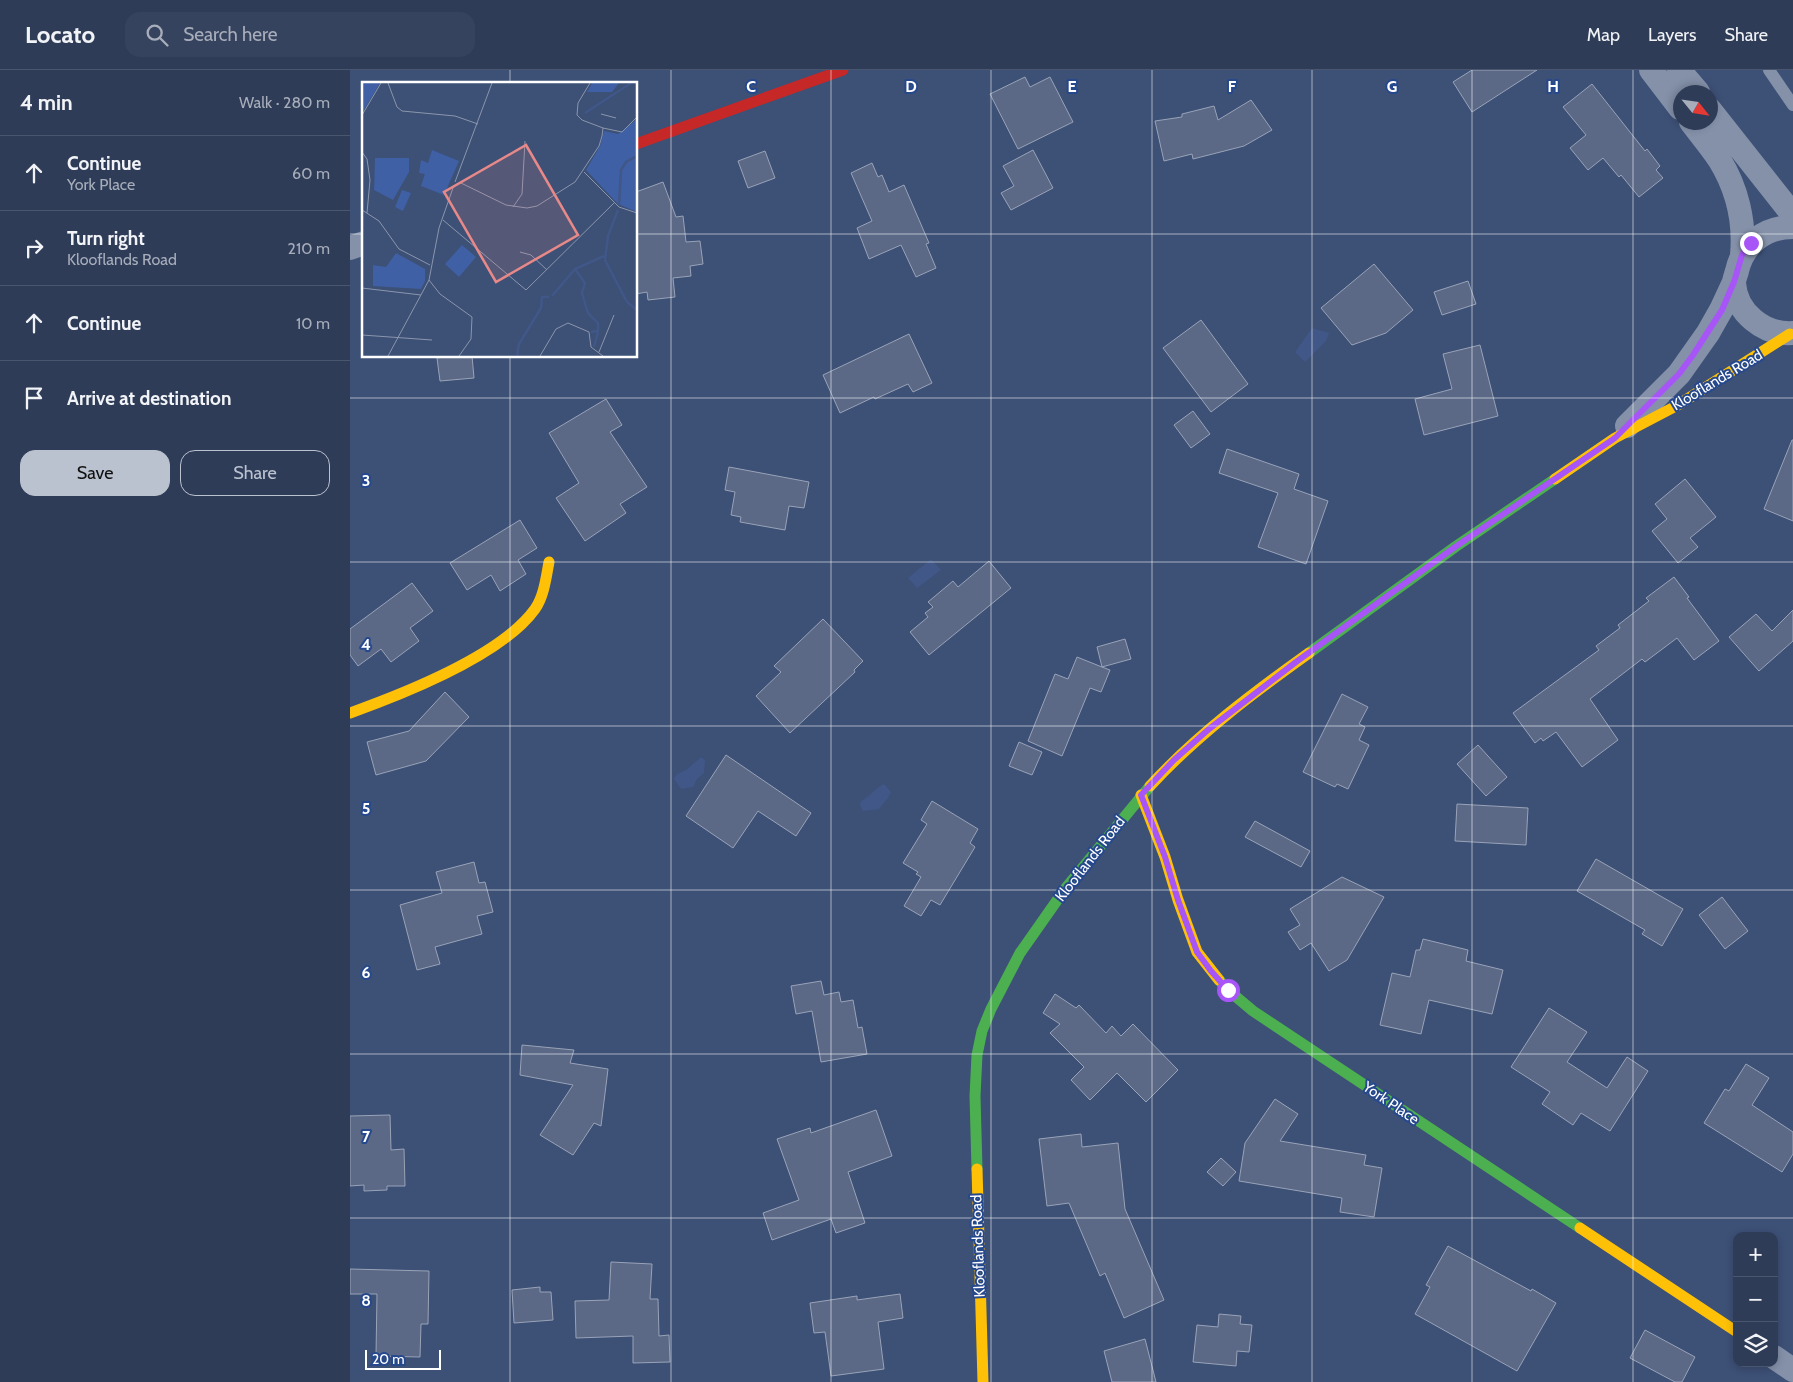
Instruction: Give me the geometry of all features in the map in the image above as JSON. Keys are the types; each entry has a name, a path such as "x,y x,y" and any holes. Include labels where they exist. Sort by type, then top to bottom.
{"street":[{"path":"638,143 844,70"},
{"path":"1651,70 1673,99"},
{"path":"1679,70 1692,85"},
{"path":"1718,120 1793,215"},
{"path":"1697,130 1720,160 1736,196 1742,230 1742,255"},
{"path":"1742,255 1751,243 1763,234 1777,229 1793,228"},
{"path":"350,248 362,244"},
{"name":"Klooflands Road","path":"1615,438 1679,374 1708,333 1722,310 1734,282 1742,255"},
{"path":"1734,282 1740,303 1749,316 1760,326 1774,332 1791,334"},
{"name":"Klooflands Road","path":"983,1382 974,1096 977,1054 982,1032 991,1009 1020,953 1065,889 1141,795 1174,760 1209,729 1296,662 1455,547 1615,438 1678,405 1791,334"},
{"path":"350,713 427,681 489,649 524,623 535,610 543,595 549,562"},
{"name":"York Place","path":"1141,795 1165,857 1197,952 1228,990 1253,1011 1733,1329"},
{"path":"1778,1360 1793,1370"}],"lane":[{"path":"1769,70 1793,105"}],"water":[{"path":"1312,328 1329,333 1326,341 1305,362 1295,352"},
{"path":"931,559 941,570 917,588 908,578"},
{"path":"701,757 705,760 704,773 697,779 693,787 681,789 674,779 677,774 686,770"},
{"path":"884,784 891,792 888,798 879,809 863,811 860,805 861,801"}],"building":[{"path":"1472,70 1537,70 1472,112 1453,82"},
{"path":"1025,77 1030,87 1050,77 1073,122 1018,149 990,94"},
{"path":"1592,84 1645,151 1647,149 1660,166 1656,170 1663,178 1639,197 1621,175 1619,177 1603,158 1588,170 1570,148 1586,135 1563,107"},
{"path":"1251,100 1272,130 1244,146 1193,159 1192,154 1164,161 1155,121 1182,117 1182,114 1214,106 1218,120"},
{"path":"1033,150 1053,188 1011,210 1001,193 1014,186 1003,166"},
{"path":"765,151 775,178 748,188 738,161"},
{"path":"872,163 878,177 882,175 889,192 904,185 929,243 926,244 936,268 916,277 901,245 869,259 857,228 872,221 851,173"},
{"path":"663,182 676,217 683,216 686,242 700,241 703,264 690,266 691,276 673,278 675,297 648,300 647,292 638,294 638,191"},
{"path":"1374,264 1413,310 1386,333 1352,345 1321,308"},
{"path":"1468,281 1476,304 1442,315 1434,292"},
{"path":"1201,320 1248,384 1211,412 1163,348"},
{"path":"909,334 932,383 913,392 908,384 840,413 823,375"},
{"path":"1480,345 1498,416 1424,435 1415,399 1452,389 1443,354"},
{"path":"437,358 472,358 474,378 440,381"},
{"path":"606,399 622,425 610,432 647,487 620,504 626,513 585,541 556,498 579,483 549,433"},
{"path":"1193,411 1210,434 1191,448 1174,425"},
{"path":"1793,440 1793,521 1764,509"},
{"path":"1227,449 1299,474 1294,489 1328,501 1306,564 1258,547 1278,493 1219,473"},
{"path":"729,467 809,482 804,508 789,506 785,530 740,522 741,517 731,515 735,492 725,490"},
{"path":"1685,479 1716,517 1690,538 1698,547 1678,563 1652,531 1667,519 1655,504"},
{"path":"520,520 537,548 518,560 526,574 500,591 491,575 467,590 450,563"},
{"path":"989,561 1011,588 929,655 910,632 928,617 925,613 933,607 928,602 953,581 958,587"},
{"path":"1674,577 1719,641 1694,660 1677,638 1645,662 1642,659 1590,699 1618,740 1582,767 1556,732 1543,741 1541,738 1535,743 1513,713 1599,650 1596,646 1620,628 1618,625 1649,601 1646,598"},
{"path":"412,583 433,611 410,628 419,641 391,662 381,649 358,666 350,655 350,629"},
{"path":"1793,610 1793,641 1759,671 1729,637 1756,614 1772,631"},
{"path":"823,619 863,661 854,670 855,672 790,733 756,696 781,672 774,666"},
{"path":"1125,639 1131,659 1102,667 1097,647"},
{"path":"1077,657 1110,670 1101,692 1090,688 1062,756 1028,741 1055,674 1068,679"},
{"path":"445,692 469,717 426,761 376,775 367,742 409,731"},
{"path":"1342,694 1368,707 1359,724 1365,727 1359,740 1369,745 1348,789 1337,784 1335,787 1303,772"},
{"path":"1019,742 1042,752 1032,775 1009,766"},
{"path":"1478,745 1507,777 1486,796 1457,764"},
{"path":"726,755 811,813 796,836 758,811 733,848 686,816"},
{"path":"932,801 978,829 970,843 975,847 940,905 931,900 921,916 904,906 921,877 916,874 918,872 903,863 927,824 921,820"},
{"path":"1457,804 1528,808 1526,845 1455,841"},
{"path":"1255,821 1310,851 1301,867 1245,837"},
{"path":"1596,859 1683,909 1662,946 1642,934 1645,930 1577,891"},
{"path":"474,862 479,883 485,882 493,912 477,916 482,934 435,947 440,964 417,970 400,905 442,893 436,872"},
{"path":"1342,877 1384,897 1347,960 1329,971 1311,943 1300,950 1288,932 1300,925 1290,909"},
{"path":"1722,897 1748,931 1725,949 1699,915"},
{"path":"1423,939 1468,950 1466,961 1503,970 1492,1014 1429,1000 1421,1034 1380,1025 1392,973 1410,977 1416,950 1420,950"},
{"path":"821,981 824,995 839,992 841,1002 853,1000 858,1028 862,1027 867,1054 821,1062 812,1011 796,1014 791,986"},
{"path":"1055,994 1076,1008 1079,1005 1106,1033 1112,1026 1121,1036 1133,1024 1178,1070 1146,1102 1117,1073 1090,1100 1071,1080 1084,1067 1050,1033 1060,1024 1043,1013"},
{"path":"1549,1008 1587,1032 1567,1062 1607,1088 1627,1057 1648,1071 1610,1131 1581,1113 1573,1125 1542,1104 1550,1092 1511,1067"},
{"path":"522,1045 574,1050 570,1063 608,1069 601,1126 594,1123 573,1155 540,1135 573,1085 520,1075"},
{"path":"1746,1064 1769,1078 1752,1105 1793,1132 1793,1154 1782,1172 1704,1123 1725,1089 1729,1091"},
{"path":"1275,1099 1298,1114 1280,1141 1366,1155 1364,1165 1382,1168 1374,1217 1340,1212 1342,1198 1239,1181 1245,1143"},
{"path":"876,1110 892,1156 848,1172 865,1223 836,1233 831,1219 772,1240 763,1213 799,1200 777,1139 810,1128 811,1133"},
{"path":"390,1115 391,1150 404,1149 405,1186 387,1186 387,1190 364,1191 364,1185 350,1186 350,1116"},
{"path":"1081,1134 1082,1147 1118,1143 1125,1209 1164,1300 1124,1318 1105,1273 1100,1276 1069,1203 1047,1206 1039,1139"},
{"path":"1221,1158 1236,1172 1223,1186 1207,1172"},
{"path":"1448,1246 1556,1303 1517,1371 1415,1314 1430,1287 1426,1285"},
{"path":"611,1262 652,1264 650,1299 658,1299 659,1336 669,1335 670,1362 633,1363 633,1336 576,1338 575,1301 609,1300"},
{"path":"350,1269 429,1271 428,1324 421,1324 420,1357 376,1356 377,1294 350,1294"},
{"path":"540,1287 540,1292 551,1292 553,1320 514,1323 512,1290"},
{"path":"900,1294 903,1318 878,1322 884,1369 831,1376 825,1332 814,1333 810,1303 857,1296 857,1300"},
{"path":"1219,1314 1241,1316 1240,1324 1252,1325 1249,1352 1237,1351 1236,1366 1193,1362 1197,1325 1218,1327"},
{"path":"1645,1330 1695,1357 1682,1382 1675,1382 1630,1358"},
{"path":"1145,1339 1156,1382 1112,1382 1104,1351"}],"traffic: fast":[{"path":"1309,653 1455,547 1555,479"},
{"path":"977,1169 975,1096 977,1055 982,1031 991,1009 1020,953 1065,889 1150,786"},
{"path":"1219,980 1253,1011 1580,1228"}],"traffic: slow":[{"path":"1555,479 1615,438 1678,405 1790,334"},
{"path":"350,713 423,684 476,657 500,642 520,626 535,609 543,593 549,562"},
{"path":"1150,786 1187,749 1226,715 1309,653"},
{"path":"1141,795 1165,857 1197,952 1219,980"},
{"path":"977,1169 983,1382"},
{"path":"1580,1228 1733,1329"}],"traffic: jam":[{"path":"638,143 843,70"}],"route":[{"path":"1228,990 1197,952 1165,857 1141,795 1174,760 1209,729 1296,662 1455,547 1615,438 1679,374 1693,355 1722,310 1734,282 1738,264 1751,243"}]}
